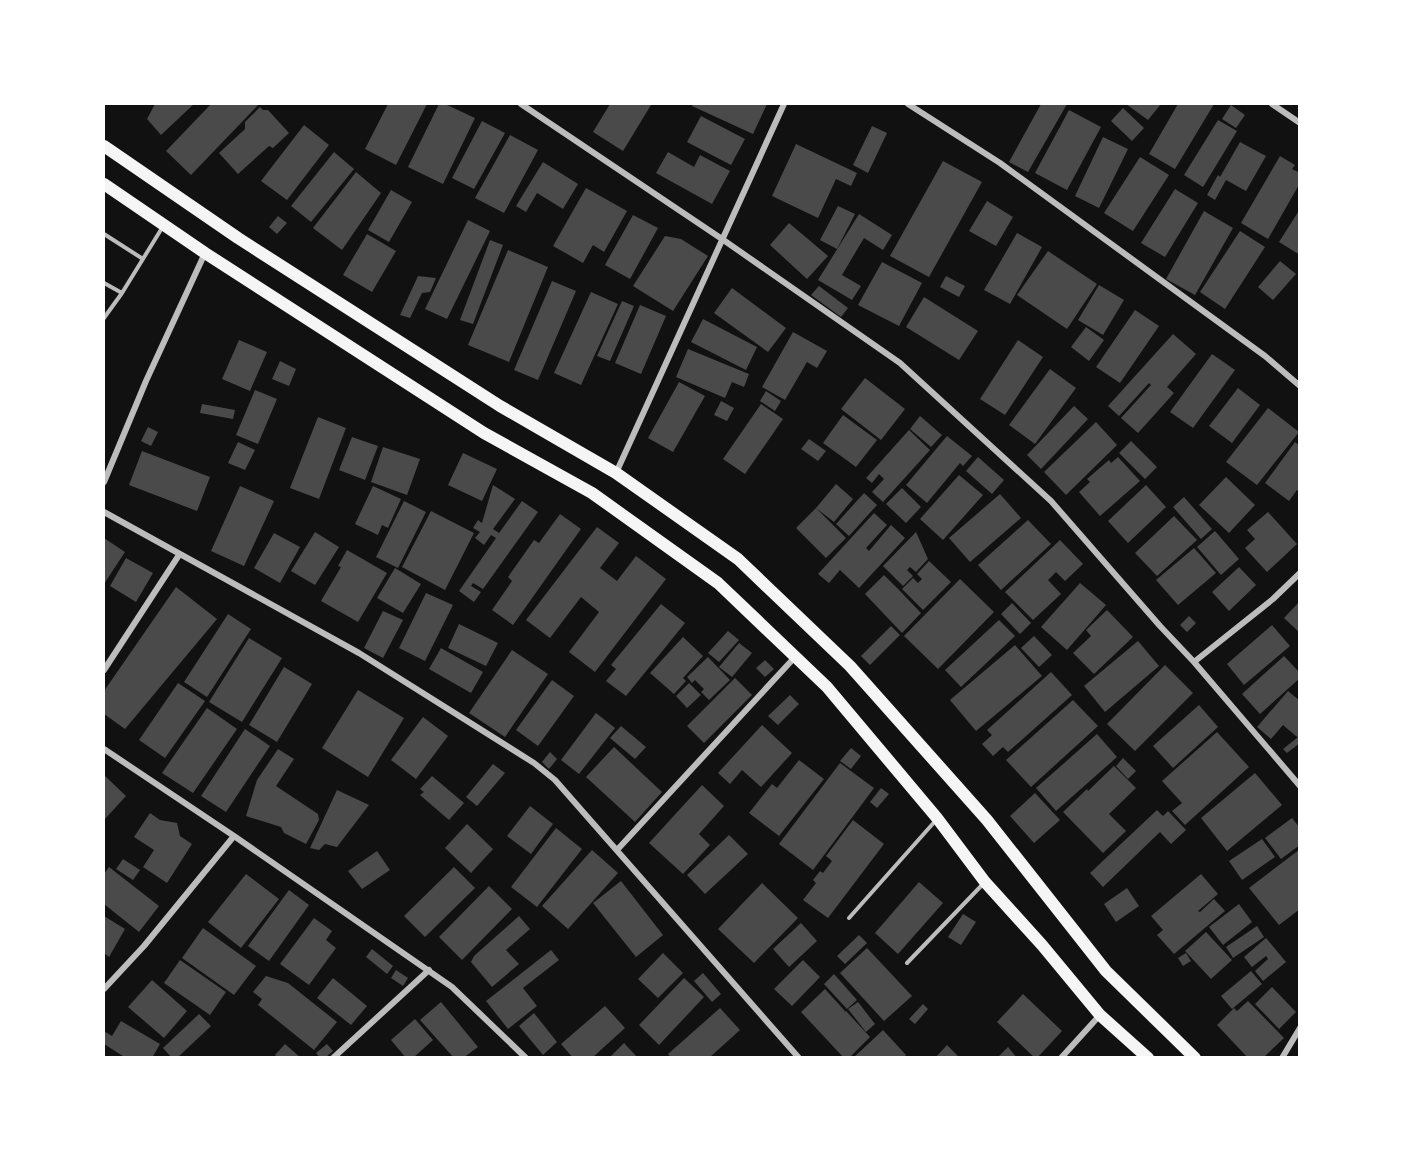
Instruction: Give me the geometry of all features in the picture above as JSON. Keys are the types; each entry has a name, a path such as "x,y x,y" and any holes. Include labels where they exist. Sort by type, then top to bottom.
{"main road":[{"path":"104,146 238,238 500,406 616,473 738,560 850,666 987,820 1106,971 1195,1058"},
{"path":"104,184 205,253 484,433 592,492 718,583 827,687 937,818 985,882 1042,945 1100,1015 1148,1058"}],"street":[{"path":"521,104 722,239 900,363 1051,501 1194,662 1299,786"},
{"path":"616,473 784,104"},
{"path":"908,104 1000,163 1265,356 1299,386"},
{"path":"1272,104 1299,123"},
{"path":"104,482 146,381 205,253"},
{"path":"104,512 359,653 534,763 555,780 799,1058"},
{"path":"104,670 179,555"},
{"path":"1194,662 1273,600 1299,573"},
{"path":"617,850 796,657"},
{"path":"104,749 429,970 452,987 526,1058"},
{"path":"104,989 144,946 234,836"},
{"path":"333,1058 429,970"},
{"path":"1061,1058 1100,1015"},
{"path":"1282,1058 1299,1028"}],"lane":[{"path":"104,318 164,225"},
{"path":"104,234 143,259"},
{"path":"104,283 122,293"},
{"path":"849,918 937,818"},
{"path":"908,963 985,882"}],"building":[{"path":"155,104 194,104 161,135 147,119"},
{"path":"211,104 259,104 191,175 166,151"},
{"path":"388,104 427,104 396,165 365,149"},
{"path":"439,104 445,104 475,118 443,184 408,167"},
{"path":"610,104 651,105 623,151 593,132"},
{"path":"693,104 767,104 753,134 692,106"},
{"path":"1041,104 1067,104 1028,172 1009,162"},
{"path":"1126,104 1161,104 1148,120"},
{"path":"1178,104 1214,104 1175,169 1149,154"},
{"path":"1231,105 1245,115 1236,128 1222,119"},
{"path":"260,107 268,110 289,133 273,148 269,146 238,174 219,153 245,129 245,122"},
{"path":"1123,108 1144,128 1132,141 1111,121"},
{"path":"1069,110 1101,127 1067,190 1035,173"},
{"path":"701,116 745,139 731,165 687,142"},
{"path":"1218,120 1237,131 1203,187 1184,175"},
{"path":"482,121 505,133 474,189 452,178"},
{"path":"304,125 329,145 287,200 261,181"},
{"path":"872,126 887,133 868,173 853,165"},
{"path":"510,135 538,150 504,213 475,198"},
{"path":"1103,137 1128,149 1099,208 1075,196"},
{"path":"1240,142 1266,156 1246,191 1226,180 1215,200 1207,195"},
{"path":"796,144 857,173 851,186 836,179 818,218 772,196"},
{"path":"334,152 354,169 311,222 291,206"},
{"path":"668,152 694,167 700,155 730,171 712,204 656,173"},
{"path":"1280,156 1295,165 1292,169 1300,173 1300,183 1268,239 1241,223"},
{"path":"1140,157 1169,175 1133,231 1104,213"},
{"path":"943,161 982,182 929,277 890,256"},
{"path":"543,162 578,184 563,209 537,193 526,212 516,206"},
{"path":"356,172 381,193 342,250 313,228"},
{"path":"586,188 627,211 604,252 593,245 583,263 553,246"},
{"path":"1175,189 1198,203 1165,257 1141,243"},
{"path":"391,190 412,202 389,242 368,230"},
{"path":"987,201 1013,217 996,246 969,231"},
{"path":"838,206 855,214 837,249 820,240"},
{"path":"1300,209 1300,255 1279,242"},
{"path":"1204,211 1233,228 1195,295 1166,279"},
{"path":"859,214 892,235 883,250 864,238 842,275 861,286 852,300 818,280"},
{"path":"633,215 658,228 630,279 605,265"},
{"path":"278,216 287,223 277,234 269,227"},
{"path":"468,220 490,231 447,319 425,309"},
{"path":"789,223 828,256 807,279 770,245"},
{"path":"1240,231 1265,247 1225,309 1200,292"},
{"path":"1017,233 1042,247 1010,304 984,290"},
{"path":"367,234 396,251 372,292 343,275"},
{"path":"665,236 681,239 708,256 673,311 633,286"},
{"path":"490,240 503,245 473,324 460,320"},
{"path":"508,250 548,267 509,362 468,345"},
{"path":"1048,251 1097,284 1067,329 1017,295"},
{"path":"1280,261 1296,274 1273,300 1258,287"},
{"path":"882,262 922,283 899,326 858,305"},
{"path":"418,276 436,278 430,292 422,293 410,318 400,315"},
{"path":"946,276 965,286 959,297 940,287"},
{"path":"552,281 576,291 538,380 514,370"},
{"path":"1099,285 1124,300 1103,335 1078,320"},
{"path":"819,286 848,308 841,317 811,295"},
{"path":"732,288 786,328 768,352 714,313"},
{"path":"591,292 618,304 581,385 554,373"},
{"path":"924,297 978,331 959,360 906,327"},
{"path":"622,301 634,306 610,361 597,356"},
{"path":"640,305 666,316 641,374 615,363"},
{"path":"1135,310 1159,326 1120,383 1096,367"},
{"path":"703,319 757,347 746,370 691,342"},
{"path":"1086,327 1104,340 1089,361 1071,347"},
{"path":"793,332 827,351 817,368 807,362 785,400 762,387"},
{"path":"1173,334 1196,354 1167,387 1174,393 1138,433 1121,418 1151,385 1149,383 1119,416 1108,406"},
{"path":"239,340 267,352 250,391 222,379"},
{"path":"1018,340 1043,357 1005,415 980,399"},
{"path":"688,349 749,374 744,387 732,382 725,398 676,377"},
{"path":"1212,354 1235,370 1193,428 1170,412"},
{"path":"280,361 296,369 289,386 272,379"},
{"path":"1050,369 1076,388 1035,444 1009,425"},
{"path":"865,378 905,409 881,440 841,409"},
{"path":"679,382 705,396 673,452 648,438"},
{"path":"1238,388 1260,405 1232,443 1209,426"},
{"path":"255,390 277,399 258,444 236,435"},
{"path":"766,391 781,401 775,411 760,401"},
{"path":"721,401 734,408 727,421 714,415"},
{"path":"202,404 235,410 233,419 200,413"},
{"path":"761,404 783,419 745,474 723,459"},
{"path":"1074,406 1088,419 1041,469 1027,455"},
{"path":"1268,408 1299,432 1257,485 1226,462"},
{"path":"843,415 877,440 856,467 823,443"},
{"path":"920,416 942,435 931,447 910,429"},
{"path":"318,417 346,428 319,499 290,488"},
{"path":"1096,422 1117,445 1066,495 1044,472"},
{"path":"148,427 158,432 151,446 141,441"},
{"path":"909,430 930,450 883,502 872,492 884,479 879,474 872,483 866,478"},
{"path":"947,436 972,456 963,466 960,463 927,503 906,485"},
{"path":"352,437 378,446 365,480 339,470"},
{"path":"809,439 826,451 818,461 801,449"},
{"path":"1131,441 1157,467 1145,479 1119,453"},
{"path":"238,442 255,450 245,470 228,463"},
{"path":"1295,442 1300,446 1300,492 1297,490 1289,501 1265,483"},
{"path":"383,447 420,459 407,495 371,482"},
{"path":"142,451 210,477 197,511 129,485"},
{"path":"463,453 497,469 482,501 448,485"},
{"path":"978,457 1004,480 992,494 966,471"},
{"path":"1118,457 1140,481 1100,516 1079,492 1090,482 1087,479 1109,460 1111,463"},
{"path":"959,475 983,495 943,540 920,519"},
{"path":"1226,477 1255,505 1229,533 1199,505"},
{"path":"836,484 853,499 834,522 816,508"},
{"path":"493,485 515,499 493,529 499,533 522,501 538,512 483,589 473,583 471,586 481,592 474,602 459,591 496,538 491,535 484,545 475,538 480,532 473,528 478,520 482,523"},
{"path":"1146,485 1166,507 1128,543 1108,521"},
{"path":"240,486 274,501 244,566 211,551"},
{"path":"373,486 401,499 388,528 382,525 378,535 355,524"},
{"path":"902,488 921,507 906,523 886,504"},
{"path":"864,493 877,505 849,536 836,524"},
{"path":"1000,494 1021,518 970,562 949,538"},
{"path":"1184,497 1212,529 1201,539 1173,507"},
{"path":"404,501 426,512 398,568 376,557"},
{"path":"816,508 846,538 826,558 796,528"},
{"path":"431,511 474,533 445,590 402,567"},
{"path":"1268,512 1297,544 1267,572 1245,548 1255,539 1247,530"},
{"path":"874,513 887,525 866,548 869,551 891,525 905,538 859,588 840,570 829,583 818,574"},
{"path":"560,514 581,529 513,625 492,610 512,581 508,577 534,540 539,543"},
{"path":"1174,516 1197,540 1157,576 1135,553"},
{"path":"1028,520 1051,544 1001,590 978,565"},
{"path":"597,527 619,543 600,568 617,581 636,556 666,579 595,672 569,652 599,612 581,597 550,638 526,620"},
{"path":"1215,531 1239,559 1221,575 1197,547"},
{"path":"315,532 339,547 315,585 291,571"},
{"path":"916,532 928,559 916,572 910,567 907,570 913,576 903,586 883,566"},
{"path":"274,533 300,547 280,583 254,568"},
{"path":"104,538 125,552 104,584"},
{"path":"1060,540 1083,564 1065,581 1056,572 1048,580 1061,594 1033,620 1005,592"},
{"path":"1194,548 1216,573 1178,605 1156,580"},
{"path":"347,550 387,573 358,622 321,601 341,567 338,566"},
{"path":"126,558 153,573 136,602 110,586"},
{"path":"929,561 951,582 923,610 902,589 913,578 918,583 922,579 917,574"},
{"path":"1239,567 1256,585 1229,611 1212,592"},
{"path":"395,568 421,584 403,613 377,598"},
{"path":"884,575 921,613 902,633 865,594"},
{"path":"960,579 994,612 938,669 904,636"},
{"path":"1080,583 1106,605 1067,650 1041,627"},
{"path":"176,587 217,619 125,729 104,714 104,691"},
{"path":"426,593 453,605 425,661 399,648"},
{"path":"1300,601 1300,633 1284,618"},
{"path":"1012,603 1031,623 1020,634 1001,614"},
{"path":"661,604 685,623 626,696 606,681 616,669 611,665"},
{"path":"1107,610 1133,637 1094,674 1073,653 1091,636 1086,630"},
{"path":"383,611 403,620 383,658 364,648"},
{"path":"228,614 251,629 207,697 184,682"},
{"path":"1189,616 1196,623 1187,632 1180,625"},
{"path":"999,620 1015,636 961,687 945,670"},
{"path":"459,624 498,643 486,666 448,648"},
{"path":"1272,625 1290,646 1244,685 1227,664"},
{"path":"891,626 900,635 870,665 861,656"},
{"path":"728,631 739,640 719,662 708,653"},
{"path":"1034,636 1052,655 1039,667 1021,648"},
{"path":"683,637 703,656 683,678 686,681 674,694 650,673"},
{"path":"249,638 282,658 242,722 209,702"},
{"path":"1138,641 1159,666 1105,712 1084,686"},
{"path":"739,643 752,653 732,677 719,667"},
{"path":"1015,645 1042,676 976,731 950,700"},
{"path":"441,648 483,672 471,693 429,669"},
{"path":"512,650 548,674 505,737 469,713"},
{"path":"1284,656 1300,673 1300,678 1260,714 1242,694"},
{"path":"708,657 730,680 709,700 701,692 704,689 695,680 692,683 687,677"},
{"path":"765,660 774,669 765,677 756,668"},
{"path":"1165,665 1193,693 1135,751 1107,724"},
{"path":"284,667 312,684 277,742 249,725"},
{"path":"1051,672 1072,695 1008,752 1003,747 993,756 982,744 992,735 987,730"},
{"path":"735,678 752,695 704,743 687,726"},
{"path":"552,680 574,696 538,746 516,730"},
{"path":"178,683 205,701 165,758 139,740"},
{"path":"689,683 701,695 687,708 676,696"},
{"path":"358,690 404,718 368,777 322,748"},
{"path":"1288,691 1300,701 1300,734 1297,737 1283,725 1271,739 1257,727"},
{"path":"790,695 799,704 778,725 768,716"},
{"path":"1073,700 1098,726 1031,787 1006,760"},
{"path":"1199,705 1218,727 1173,768 1153,746"},
{"path":"207,708 237,729 193,793 162,773"},
{"path":"596,713 615,728 579,774 561,760"},
{"path":"423,717 448,736 416,779 391,760"},
{"path":"762,725 792,753 761,787 742,770 730,784 718,773"},
{"path":"621,726 646,747 635,759 610,738"},
{"path":"245,729 270,746 226,812 201,796"},
{"path":"1217,732 1249,767 1185,825 1172,811 1182,803 1162,781"},
{"path":"1097,734 1117,757 1056,811 1036,788"},
{"path":"1298,737 1300,743 1287,753 1283,749"},
{"path":"614,747 662,792 635,822 586,777"},
{"path":"851,748 861,756 851,769 840,761"},
{"path":"278,749 294,759 276,786 318,814 319,820 306,844 284,833 281,827 246,816 257,780"},
{"path":"550,752 557,759 549,769 542,762"},
{"path":"1123,758 1136,771 1128,779 1116,766"},
{"path":"799,760 824,779 779,836 749,813 772,784 777,788"},
{"path":"840,763 874,788 813,870 779,844"},
{"path":"493,764 505,773 477,806 466,797"},
{"path":"1114,766 1136,788 1109,814 1126,831 1103,853 1063,812"},
{"path":"1255,773 1282,805 1227,851 1201,818"},
{"path":"104,775 126,796 104,820"},
{"path":"432,776 464,803 449,820 420,795 424,792 420,789"},
{"path":"702,785 724,806 699,834 710,845 683,874 649,843"},
{"path":"881,788 889,794 877,808 870,802"},
{"path":"337,790 369,805 337,847 325,844 319,850 310,848"},
{"path":"1035,793 1060,820 1034,843 1010,816"},
{"path":"530,806 553,824 531,854 507,836"},
{"path":"1157,810 1163,816 1168,811 1186,830 1171,844 1160,832 1103,887 1090,873"},
{"path":"150,813 160,820 177,823 180,836 192,844 167,883 143,867 154,850 134,837"},
{"path":"1292,818 1300,828 1300,845 1281,859 1265,838"},
{"path":"853,820 884,844 828,918 803,900 816,883 813,880 820,871 823,873 832,861 826,856"},
{"path":"467,824 493,849 471,873 445,848"},
{"path":"556,828 582,849 537,907 511,887"},
{"path":"729,835 748,854 705,894 687,875"},
{"path":"1262,839 1275,857 1242,880 1229,861"},
{"path":"1300,849 1300,909 1279,925 1249,888"},
{"path":"592,850 618,873 568,929 542,906"},
{"path":"377,851 390,870 362,889 348,871"},
{"path":"123,859 140,870 133,880 116,869"},
{"path":"109,867 159,906 139,932 104,904 104,874"},
{"path":"454,867 475,888 425,937 404,916"},
{"path":"246,874 279,899 241,948 208,922"},
{"path":"1201,874 1218,894 1198,911 1200,912 1214,899 1225,911 1174,954 1157,935 1163,930 1151,916"},
{"path":"621,881 663,935 636,957 593,903"},
{"path":"919,882 943,903 898,954 875,933"},
{"path":"762,883 798,918 754,963 718,929"},
{"path":"489,886 512,909 462,960 439,937"},
{"path":"1127,888 1139,906 1116,922 1104,904"},
{"path":"289,890 309,905 269,961 248,946"},
{"path":"1239,904 1252,922 1223,945 1209,927"},
{"path":"963,914 976,922 961,945 948,937"},
{"path":"104,916 125,929 109,957 104,953"},
{"path":"519,916 530,929 506,950 519,964 492,987 471,962 474,956"},
{"path":"314,918 332,931 326,940 336,948 309,985 280,964"},
{"path":"801,923 817,941 789,967 773,949"},
{"path":"1257,926 1264,937 1233,958 1226,947"},
{"path":"203,928 256,966 234,995 182,958"},
{"path":"1206,932 1232,960 1211,979 1185,951"},
{"path":"859,935 867,943 845,964 837,956"},
{"path":"1266,938 1286,962 1263,981 1255,971 1268,959 1266,956 1252,967 1244,957"},
{"path":"867,948 912,996 884,1021 840,973"},
{"path":"372,949 393,966 387,974 366,957"},
{"path":"551,950 559,960 523,988 537,1006 508,1029 486,1001"},
{"path":"663,953 683,973 658,998 638,979"},
{"path":"1186,953 1191,961 1183,966 1178,958"},
{"path":"180,960 226,992 210,1015 164,983"},
{"path":"803,960 820,977 792,1006 774,989"},
{"path":"396,970 408,978 403,986 391,978"},
{"path":"1251,971 1262,984 1232,1009 1221,996"},
{"path":"703,973 721,994 712,1002 694,981"},
{"path":"834,974 857,1000 847,1009 824,984"},
{"path":"266,976 288,983 337,1022 314,1050 258,1005 262,999 253,992"},
{"path":"333,978 367,1006 351,1025 317,998"},
{"path":"684,978 704,997 659,1045 639,1025"},
{"path":"152,980 187,1011 164,1038 128,1007"},
{"path":"1272,987 1296,1012 1279,1029 1255,1004"},
{"path":"825,989 844,1012 846,1011 870,1037 849,1058 844,1058 801,1012"},
{"path":"1023,994 1062,1031 1037,1058 997,1022"},
{"path":"1248,1001 1284,1038 1263,1058 1248,1058 1217,1025 1234,1008 1237,1011"},
{"path":"441,1002 478,1047 463,1058 454,1058 420,1020"},
{"path":"858,1002 875,1024 866,1032 848,1009"},
{"path":"923,1004 928,1009 915,1024 909,1019"},
{"path":"605,1006 625,1028 592,1058 573,1058 561,1044"},
{"path":"720,1008 740,1030 709,1058 671,1058 668,1054"},
{"path":"534,1013 557,1042 543,1055 519,1026"},
{"path":"199,1014 211,1026 177,1058 172,1058 163,1048"},
{"path":"415,1019 433,1040 413,1058 406,1058 391,1040"},
{"path":"121,1021 160,1044 152,1058 126,1058 104,1044 104,1031 112,1036"},
{"path":"883,1030 906,1055 903,1058 853,1058"},
{"path":"624,1043 638,1058 609,1058"},
{"path":"285,1044 301,1058 278,1058 275,1055"},
{"path":"327,1044 333,1051 325,1058 320,1058 316,1053"},
{"path":"947,1045 960,1058 935,1058"},
{"path":"1008,1047 1017,1058 997,1058"}]}
